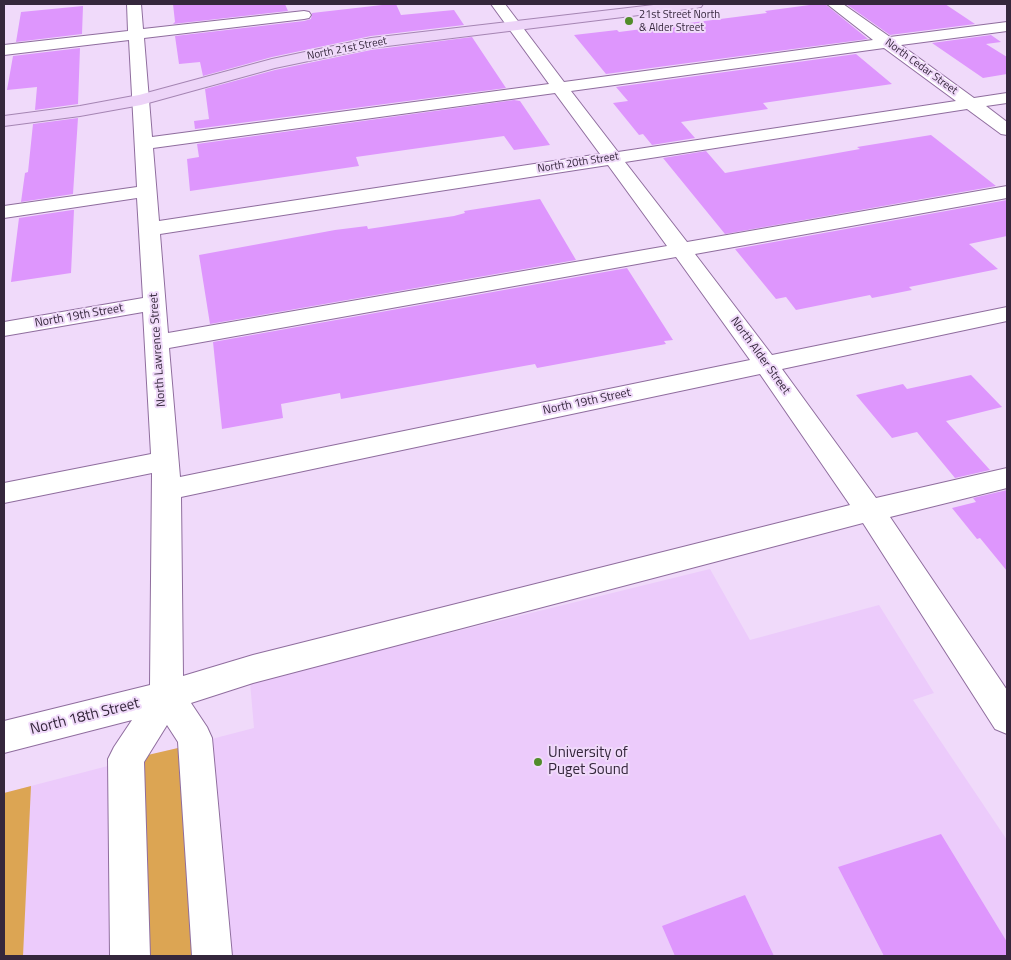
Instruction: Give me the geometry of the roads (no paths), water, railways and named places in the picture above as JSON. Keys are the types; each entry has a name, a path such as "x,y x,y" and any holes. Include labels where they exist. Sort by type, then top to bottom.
{"main road":[{"name":"North 21st Street","path":"4,121 80,112 141,100 272,64 371,43 696,4"}],"street":[{"name":"North Lawrence Street","path":"134,4 167,490 167,696"},
{"name":"North Alder Street","path":"498,4 766,364 868,511 887,535 1007,718"},
{"name":"North Cedar Street","path":"834,4 1007,130"},
{"path":"4,50 304,16"},
{"path":"144,144 1007,26"},
{"name":"North 20th Street","path":"150,229 1007,98"},
{"path":"4,212 147,191"},
{"path":"157,343 1007,192"},
{"name":"North 19th Street","path":"4,329 154,303"},
{"name":"North 19th Street","path":"167,490 1007,314"},
{"path":"4,493 165,461"},
{"name":"North 18th Street","path":"4,737 167,696 253,669 868,511 1007,478"},
{"path":"130,956 126,759 167,696 195,738 212,956"}],"place":[{"name":"21st Street North & Alder Street","path":"629,21"},
{"name":"University of Puget Sound","path":"538,762"}]}
